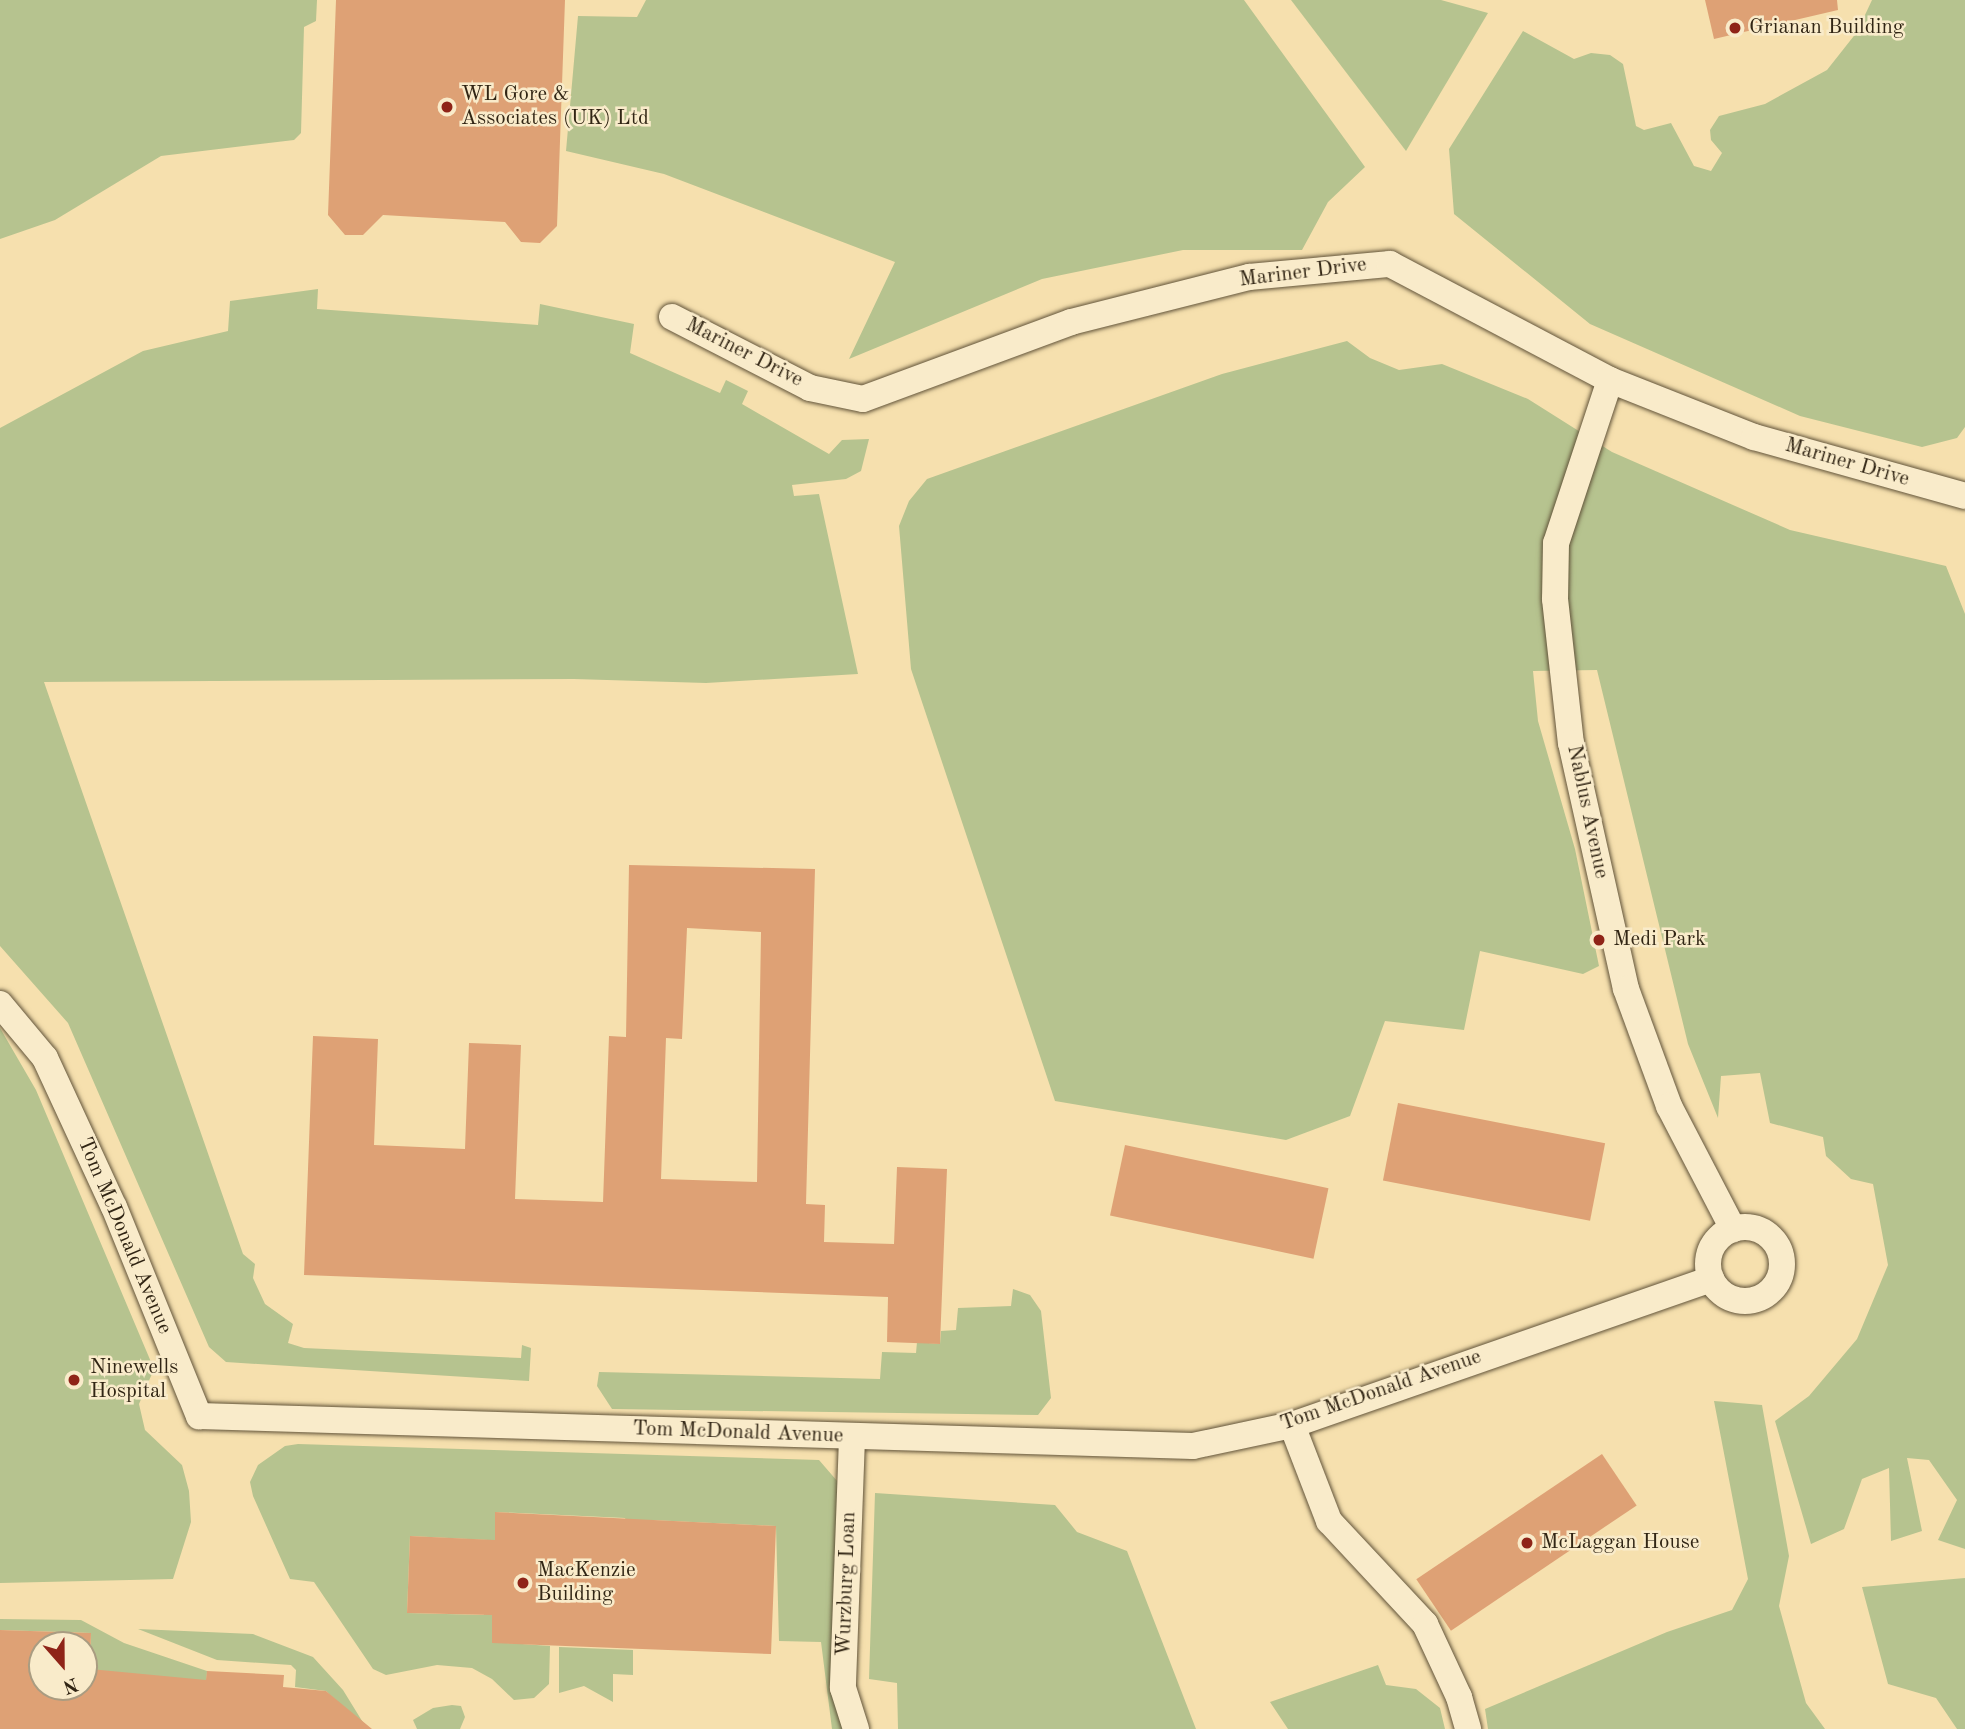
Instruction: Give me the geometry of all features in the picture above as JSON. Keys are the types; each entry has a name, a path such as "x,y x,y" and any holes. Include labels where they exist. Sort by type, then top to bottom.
{"street":[{"name":"Mariner Drive","path":"673,317 810,388 863,399 1071,322 1249,277 1391,264 1610,380 1754,437 1965,496"},
{"name":"Nablus Avenue","path":"1610,380 1556,543 1555,599 1571,743 1626,989 1669,1106 1733,1229"},
{"name":"Tom McDonald Avenue","path":"0,1004 45,1058 114,1207 199,1416 1193,1446 1292,1425 1711,1279"},
{"path":"1733,1229 1759,1230 1778,1247 1782,1271 1777,1284 1768,1293 1744,1301 1720,1292 1711,1279 1711,1249 1733,1229"},
{"path":"1292,1425 1329,1521 1425,1624 1459,1697 1468,1729"},
{"name":"Wurzburg Loan","path":"852,1437 843,1688 856,1729"}],"green space":[{"path":"0,0 317,0 316,21 304,27 301,133 294,140 161,156 55,220 0,239"},
{"path":"646,0 1244,0 1365,167 1328,202 1302,250 1183,250 1042,279 849,359 895,262 664,174 566,151 578,16 637,17"},
{"path":"1291,0 1441,0 1488,13 1406,151"},
{"path":"1872,0 1965,0 1965,427 1957,438 1922,447 1800,416 1590,324 1454,214 1449,149 1523,31 1574,59 1591,53 1610,55 1623,64 1636,126 1644,130 1671,123 1694,166 1711,171 1722,153 1711,140 1710,130 1719,116 1765,104 1827,70 1857,32"},
{"path":"318,289 317,309 538,325 540,304 634,324 630,353 720,393 726,380 748,391 742,404 829,454 842,440 869,439 861,471 846,479 792,485 794,496 819,494 858,674 706,683 574,679 44,682 243,1254 255,1264 253,1278 265,1304 293,1324 288,1343 304,1348 521,1358 522,1345 531,1348 529,1381 226,1362 209,1347 68,1023 0,946 0,428 143,351 228,331 230,301"},
{"path":"1347,341 1370,358 1399,370 1442,364 1528,399 1612,452 1790,530 1946,566 1965,614 1965,1549 1938,1540 1957,1500 1929,1460 1907,1458 1922,1531 1891,1541 1889,1468 1862,1479 1844,1529 1811,1544 1775,1421 1809,1396 1857,1339 1888,1265 1873,1184 1851,1179 1826,1156 1823,1137 1770,1123 1760,1073 1721,1076 1718,1118 1688,1044 1597,670 1533,671 1538,721 1575,849 1599,966 1583,974 1480,951 1464,1030 1385,1021 1350,1116 1286,1140 1055,1101 911,669 899,526 909,501 927,479 1222,374"},
{"path":"0,1028 36,1090 154,1369 139,1404 145,1430 182,1465 189,1491 191,1522 173,1579 0,1583"},
{"path":"1013,1289 1030,1295 1041,1311 1051,1398 1038,1415 612,1409 597,1386 599,1372 880,1379 882,1352 916,1353 917,1342 940,1344 941,1331 956,1330 958,1308 1011,1306"},
{"path":"1714,1401 1762,1405 1789,1556 1779,1606 1806,1703 1825,1729 1488,1729 1485,1709 1667,1632 1732,1610 1748,1579"},
{"path":"298,1444 819,1460 838,1482 849,1729 832,1729 821,1642 779,1641 776,1526 652,1520 649,1583 625,1518 496,1512 494,1567 488,1540 410,1536 407,1613 484,1615 486,1589 493,1589 492,1642 550,1646 549,1684 534,1698 514,1700 492,1679 472,1668 437,1665 386,1675 373,1669 314,1582 290,1579 253,1496 250,1482 258,1465 285,1446"},
{"path":"875,1493 1055,1505 1077,1532 1127,1551 1196,1729 898,1729 897,1683 869,1679"},
{"path":"1965,1578 1965,1729 1957,1729 1936,1698 1888,1684 1862,1587"},
{"path":"0,1619 81,1620 124,1643 207,1671 204,1729 98,1674 98,1631 0,1630"},
{"path":"138,1629 253,1634 313,1657 343,1690 367,1729 326,1691 295,1687 296,1670 291,1665 217,1660"},
{"path":"559,1647 633,1650 633,1675 613,1674 613,1702 584,1686 559,1693"},
{"path":"1378,1665 1386,1685 1416,1689 1440,1708 1445,1729 1288,1729 1270,1702"},
{"path":"461,1706 465,1717 460,1729 417,1729 413,1720 433,1708"}],"building":[{"name":"WL Gore & Associates (UK) Ltd","path":"336,0 565,0 557,226 540,243 521,242 505,222 383,215 363,235 345,235 328,215"},
{"name":"Grianan Building","path":"1705,0 1837,0 1838,10 1714,39"},
{"path":"629,865 815,869 806,1204 825,1205 824,1242 894,1244 897,1167 947,1169 940,1344 887,1342 888,1297 304,1275 313,1036 378,1039 374,1145 465,1149 469,1043 521,1045 515,1199 603,1202 609,1036 626,1037","holes":["687,928 761,932 757,1182 661,1179 666,1038 682,1039"]},
{"path":"1398,1103 1605,1143 1590,1221 1383,1181"},
{"path":"1125,1145 1328,1188 1313,1259 1110,1215"},
{"name":"McLaggan House","path":"1602,1454 1637,1505 1451,1631 1416,1579"},
{"name":"MacKenzie Building","path":"495,1512 776,1526 771,1654 492,1643 492,1615 407,1613 410,1536 495,1540"},
{"path":"0,1630 30,1631 28,1631 28,1701 98,1701 98,1670 206,1680 207,1671 284,1675 283,1687 326,1691 372,1729 0,1729"}],"place":[{"name":"Grianan Building","path":"1735,28"},
{"name":"WL Gore & Associates (UK) Ltd","path":"447,107"},
{"name":"Medi Park","path":"1599,940"},
{"name":"Ninewells Hospital","path":"74,1380"},
{"name":"McLaggan House","path":"1527,1543"},
{"name":"MacKenzie Building","path":"523,1583"}]}
